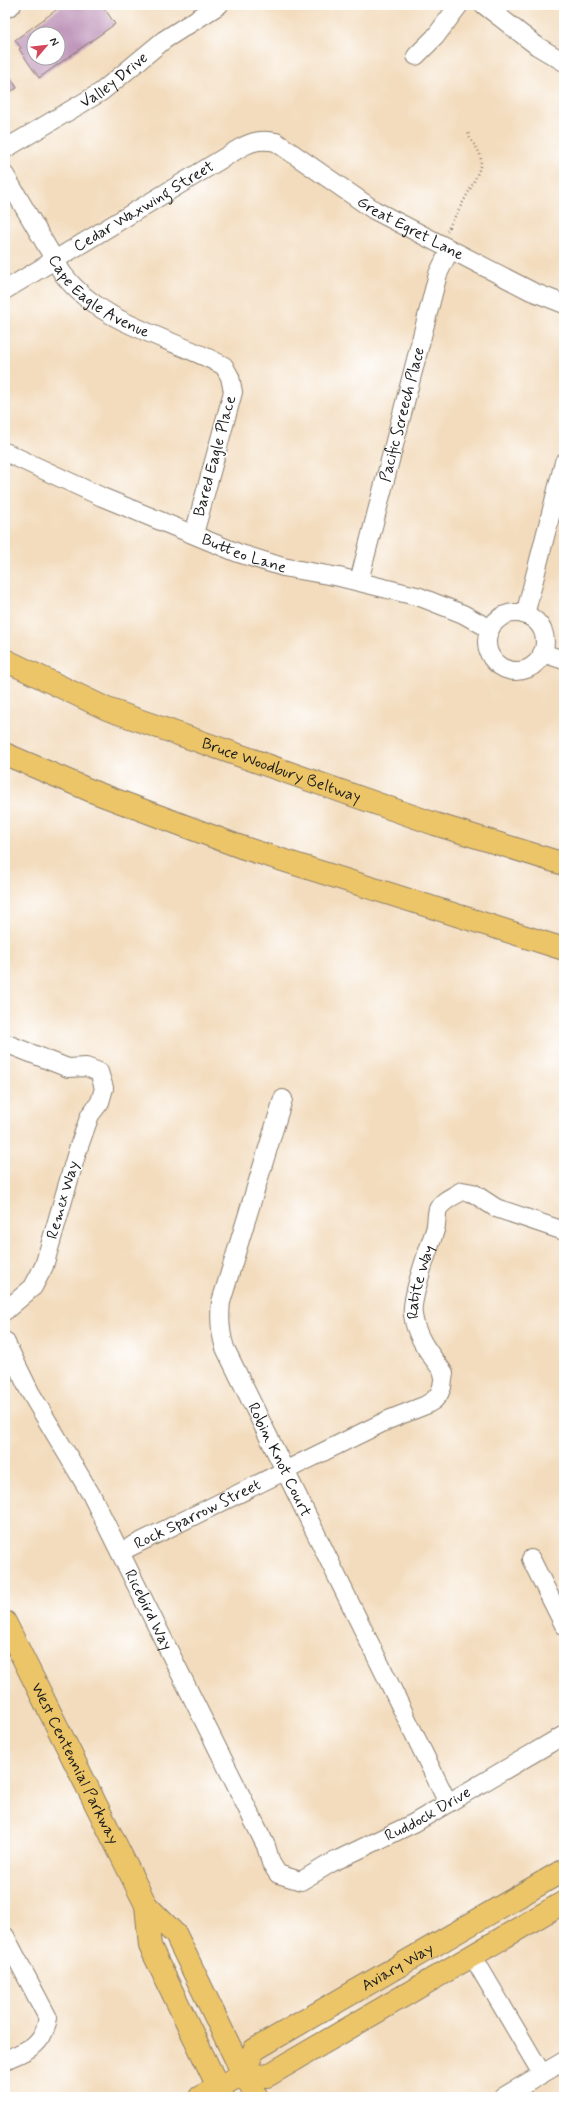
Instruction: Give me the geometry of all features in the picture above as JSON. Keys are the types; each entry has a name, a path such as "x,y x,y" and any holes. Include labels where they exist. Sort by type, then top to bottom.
{"main road":[{"name":"Bruce Woodbury Beltway","path":"5,660 107,709 435,824 564,864"},
{"path":"5,754 94,792 242,846 564,949"},
{"name":"West Centennial Parkway","path":"5,1622 146,1905 176,1935 223,2087"},
{"path":"472,1955 468,1947 478,1934 522,1905 556,1874"},
{"name":"Aviary Way","path":"223,2087 254,2050 556,1874"},
{"name":"Aviary Way","path":"223,2087 267,2076 564,1902"},
{"name":"West Centennial Parkway","path":"146,1905 150,1946 223,2087 257,2097"}],"street":[{"path":"5,9 12,5"},
{"name":"Valley Drive","path":"5,149 101,92 164,40 220,5"},
{"path":"416,56 436,36 459,5"},
{"path":"484,5 537,46 564,62"},
{"name":"Great Egret Lane","path":"264,140 276,142 374,210 531,290 564,304"},
{"name":"Cedar Waxwing Street","path":"5,290 240,148 253,141 264,140"},
{"name":"Cape Eagle Avenue","path":"5,175 55,261 72,286 92,302 130,324 214,360 224,366 230,377"},
{"name":"Pacific Screech Place","path":"358,581 445,247"},
{"name":"Bared Eagle Place","path":"194,534 233,392 230,377"},
{"name":"Butteo Lane","path":"5,452 95,494 263,561 358,581 412,595 463,614 490,629"},
{"path":"525,615 564,462"},
{"path":"516,613 525,615 536,620 543,633 545,643 542,653 536,662 527,668 516,670 506,669 494,660 489,651 487,640 490,629 496,621 505,615 516,613"},
{"path":"542,653 564,660"},
{"name":"Remex Way","path":"5,1043 68,1068 86,1067 99,1072 104,1088 100,1102 90,1115 76,1152 44,1266 33,1286 5,1311"},
{"name":"Robin Knot Court","path":"283,1099 221,1302 219,1316 220,1331 225,1348 448,1803"},
{"name":"Ratite Way","path":"442,1387 444,1373 429,1355 417,1332 412,1314 422,1270 438,1219 438,1210 443,1202 462,1191 472,1193 496,1208 564,1231"},
{"name":"Ricebird Way","path":"5,1341 30,1392 92,1496 266,1846 271,1862 278,1874 288,1879"},
{"name":"Rock Sparrow Street","path":"120,1552 388,1420 426,1405 434,1400 442,1387"},
{"path":"531,1559 564,1625"},
{"name":"Ruddock Drive","path":"288,1879 301,1881 331,1863 414,1823 564,1735"},
{"path":"5,1936 48,2018 46,2029 41,2040 32,2047 5,2060"},
{"path":"472,1955 542,2074"},
{"path":"503,2097 564,2061"}],"path":[{"path":"445,247 482,162 479,149 469,138 468,131"}],"building":[{"path":"63,5 102,5 115,24 66,59 66,26 34,26"},
{"path":"26,32 26,59 19,49 21,48 15,40"},
{"path":"31,66 56,66 39,78"},
{"path":"5,68 17,88 5,95"}]}
